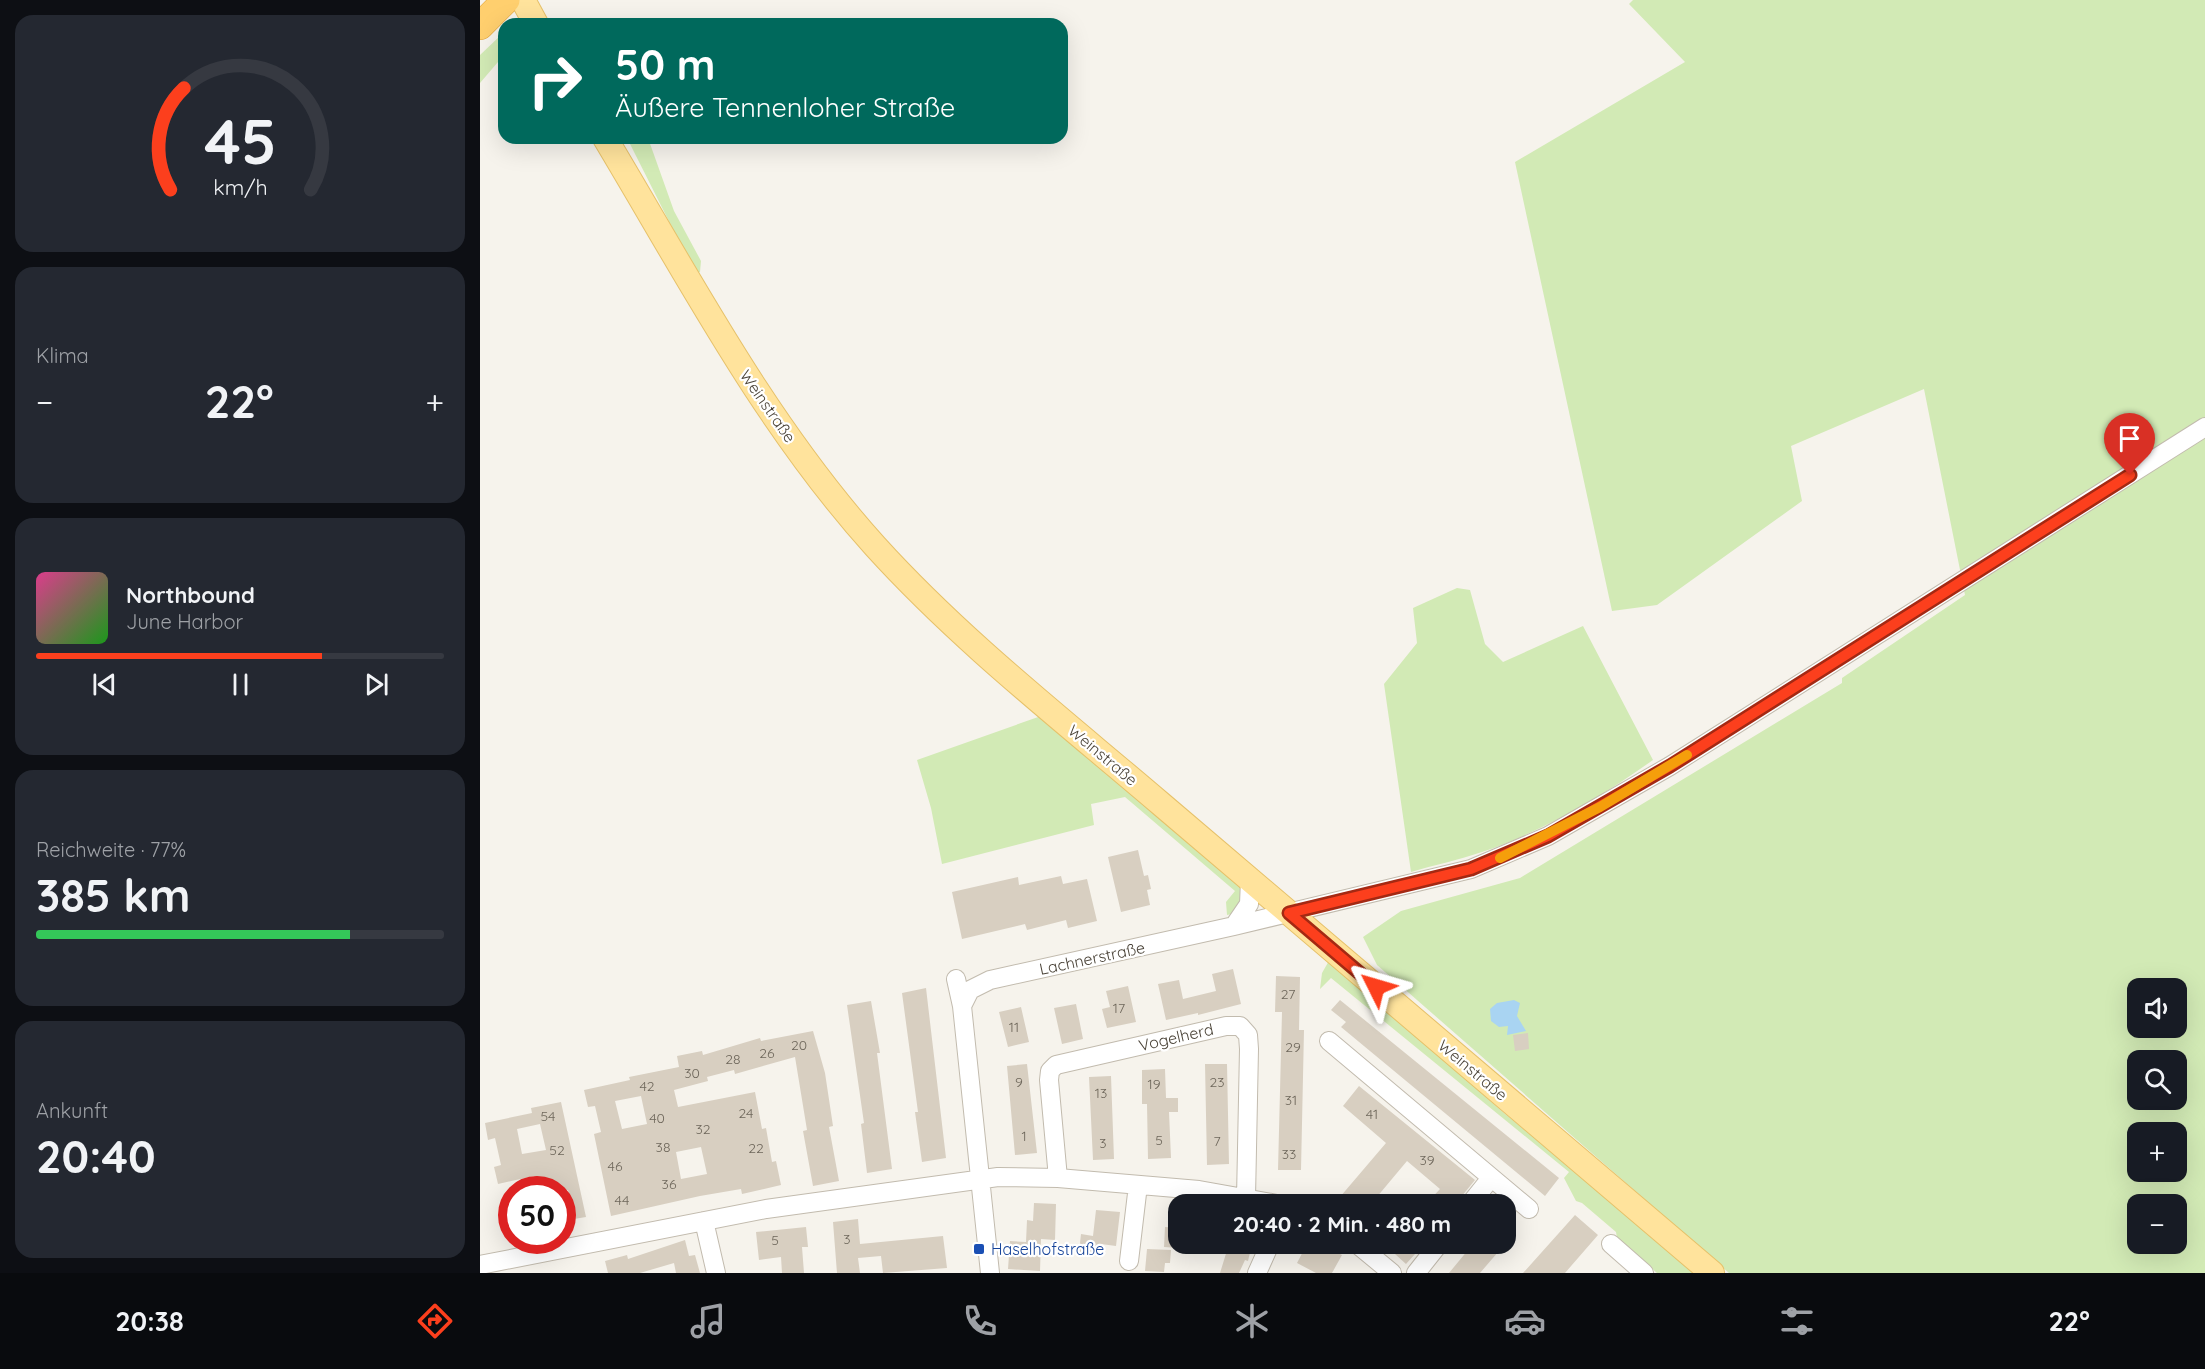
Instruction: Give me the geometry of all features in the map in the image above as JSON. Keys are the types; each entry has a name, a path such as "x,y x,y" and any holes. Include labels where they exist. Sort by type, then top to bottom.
{"highway":[{"path":"480,26 506,0"}],"main road":[{"path":"523,0 533,18"},
{"name":"Weinstraße","path":"609,144 743,371 826,488 935,609 1250,881 1712,1273"}],"street":[{"name":"Lachnerstraße","path":"962,1006 970,990 990,980 1234,926 1471,869 1548,836 1670,766 2205,428"},
{"path":"1234,926 1250,904 1250,881"},
{"path":"956,978 962,1006 990,1273"},
{"name":"Vogelherd","path":"1058,1178 1049,1080 1050,1071 1056,1065 1226,1026 1240,1026 1248,1035 1249,1049 1245,1194"},
{"path":"1329,1041 1529,1209"},
{"path":"489,1267 704,1221 858,1194 981,1178 1058,1178 1226,1194"},
{"path":"1478,1194 1491,1178"},
{"path":"1129,1262 1138,1185"},
{"path":"704,1221 716,1273"},
{"path":"1611,1244 1644,1273"},
{"path":"1257,1273 1266,1254"},
{"path":"1369,1254 1392,1273"},
{"path":"1416,1273 1431,1254"}],"green space":[{"path":"1633,0 2205,0 2205,1273 1729,1273 1377,965 1363,937 1401,911 1520,878 1842,683 1842,678 1965,595 1924,389 1791,446 1802,501 1657,605 1612,611 1515,162 1685,62 1629,4"},
{"path":"498,38 498,62 480,83 480,55"},
{"path":"630,144 650,144 674,211 701,261 700,272 695,273"},
{"path":"1457,588 1470,590 1485,644 1503,662 1583,626 1653,760 1592,800 1528,834 1473,855 1411,872 1384,684 1417,643 1413,608"},
{"path":"1041,716 1242,887 1244,897 1236,913 1227,915 1226,902 1235,891 1125,797 1091,804 1094,825 942,864 931,808 917,760"},
{"path":"1330,959 1504,1113 1699,1273 1657,1273 1617,1238 1616,1232 1582,1203 1576,1201 1564,1178 1569,1172 1331,978 1320,989 1322,973"}],"water":[{"path":"1514,1000 1520,1003 1517,1016 1526,1031 1507,1035 1508,1026 1499,1027 1491,1021 1490,1009 1497,1003"}],"building":[{"path":"1138,850 1144,876 1148,875 1151,889 1147,890 1150,905 1121,912 1108,857"},
{"path":"1061,876 1063,884 1087,879 1097,921 1068,928 1066,920 1027,930 1025,924 962,939 952,892 1018,877 1019,885"},
{"path":"1233,969 1241,1004 1166,1020 1158,984 1179,980 1183,999 1216,991 1212,974"},
{"path":"1276,976 1300,977 1299,1030 1304,1030 1301,1170 1278,1170 1282,1012 1275,1012"},
{"path":"1128,986 1136,1022 1107,1028 1102,1009 1110,1007 1106,991"},
{"path":"926,988 946,1158 922,1162 915,1112 918,1112 902,993"},
{"path":"1340,1000 1559,1178 1545,1196 1341,1027 1346,1022 1331,1010"},
{"path":"871,1001 880,1053 877,1053 892,1169 867,1173 861,1124 864,1123 847,1005"},
{"path":"1076,1004 1083,1039 1062,1044 1054,1008"},
{"path":"1021,1007 1029,1042 1008,1047 999,1012"},
{"path":"813,1031 825,1073 833,1126 829,1127 839,1181 813,1186 803,1131 807,1130 795,1057 735,1074 734,1070 707,1077 708,1081 674,1090 678,1107 755,1092 762,1129 766,1128 772,1162 776,1161 781,1185 742,1194 741,1189 700,1196 611,1216 594,1134 601,1132 595,1106 588,1107 584,1090 630,1080 629,1077 679,1067 677,1056 702,1051 703,1055 760,1038 761,1041","holes":["641,1096 647,1124 622,1129 615,1101","701,1147 707,1174 681,1179 676,1152"]},
{"path":"1528,1033 1529,1049 1515,1051 1513,1035"},
{"path":"1027,1064 1037,1153 1015,1155 1007,1066"},
{"path":"1205,1064 1227,1064 1229,1164 1207,1165"},
{"path":"1165,1069 1166,1098 1178,1098 1178,1112 1169,1112 1171,1158 1148,1159 1147,1104 1142,1104 1142,1070"},
{"path":"1111,1076 1114,1159 1093,1160 1089,1077"},
{"path":"1359,1086 1475,1180 1463,1194 1435,1194 1440,1189 1407,1161 1379,1194 1343,1194 1386,1143 1343,1106"},
{"path":"561,1102 586,1217 576,1219 576,1176 498,1176 498,1184 494,1167 501,1165 495,1138 488,1140 485,1123 532,1113 531,1108","holes":["540,1124 546,1150 522,1154 517,1129"]},
{"path":"1034,1203 1056,1204 1055,1240 1041,1239 1040,1271 1008,1269 1010,1241 1026,1242 1027,1220 1033,1221"},
{"path":"1096,1210 1120,1212 1116,1246 1101,1244 1100,1254 1079,1252 1081,1234 1093,1236"},
{"path":"1575,1215 1598,1235 1565,1273 1523,1273"},
{"path":"858,1219 860,1244 943,1236 947,1268 883,1273 881,1256 858,1258 860,1273 837,1273 833,1222"},
{"path":"806,1227 808,1247 802,1247 804,1273 782,1273 781,1257 759,1260 756,1232"},
{"path":"1165,1227 1168,1227 1168,1247 1164,1247"},
{"path":"685,1240 689,1256 695,1255 700,1273 676,1273 674,1263 640,1273 608,1273 605,1261 627,1255 628,1259"},
{"path":"1147,1249 1168,1250 1168,1254 1171,1254 1170,1263 1165,1263 1164,1272 1145,1271"},
{"path":"1226,1254 1250,1254 1248,1261 1245,1260 1239,1273 1220,1273"},
{"path":"1302,1254 1342,1255 1332,1273 1316,1273 1297,1263"},
{"path":"1395,1254 1415,1254 1406,1264"},
{"path":"1465,1254 1496,1254 1480,1273 1449,1273"}],"slow traffic":[{"path":"1500,858 1548,836 1687,755"}],"place":[{"name":"Haselhofstraße","path":"979,1249"}],"route":[{"path":"1376,987 1289,913 1471,869 1510,855 1548,836 1670,766 1929,600 2130,475"}]}
